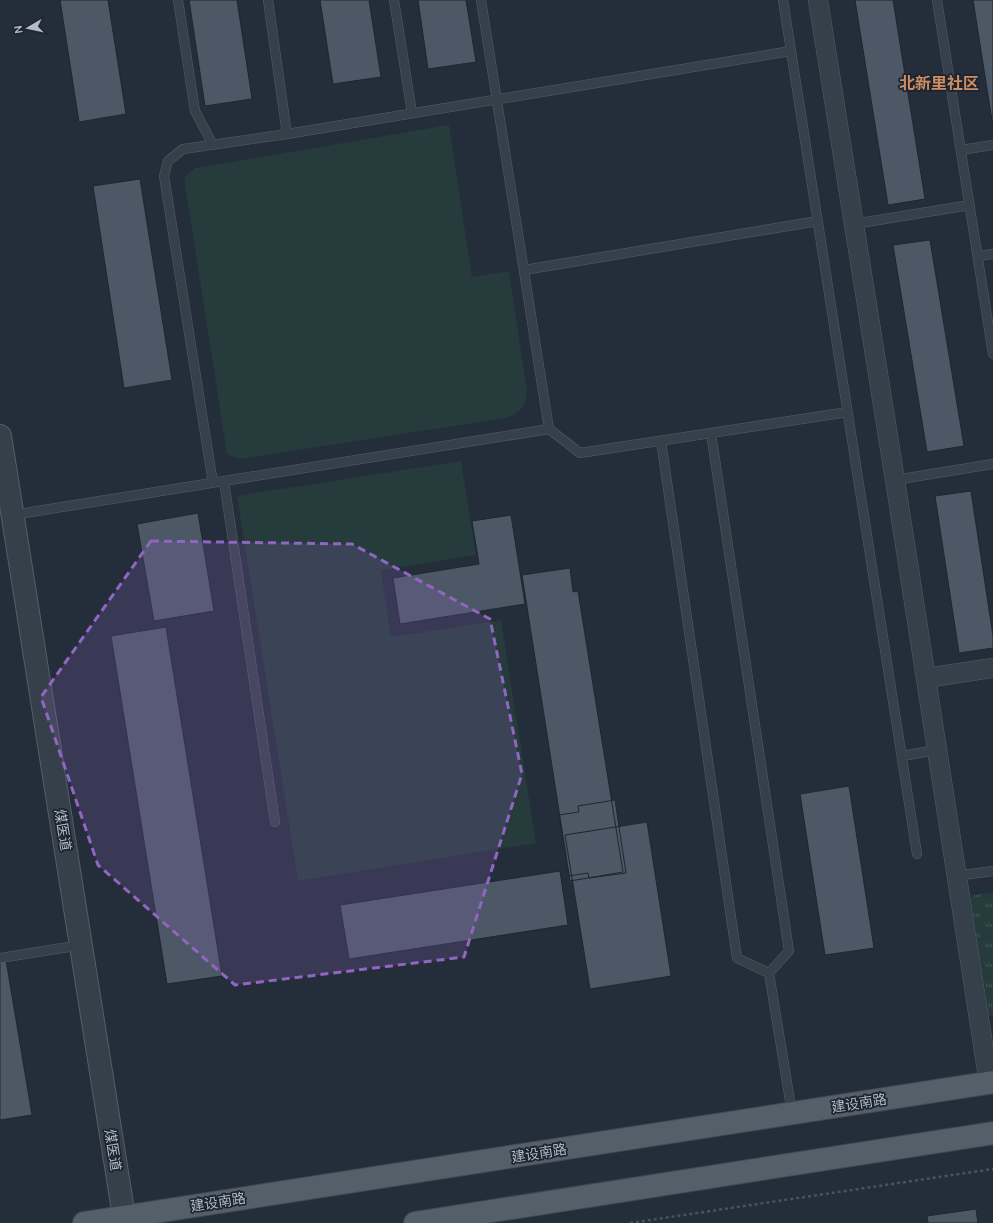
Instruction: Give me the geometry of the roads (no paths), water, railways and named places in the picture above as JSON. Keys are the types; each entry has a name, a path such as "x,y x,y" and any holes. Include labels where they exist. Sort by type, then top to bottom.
{"main road":[{"name":"建设南路","path":"84,1223 124,1220 991,1082"},
{"path":"414,1223 993,1133"}],"street":[{"path":"818,0 895,480 956,876 991,1082"},
{"name":"煤医道","path":"0,436 124,1220"},
{"path":"926,678 993,668"}],"lane":[{"path":"178,0 195,111 213,145"},
{"path":"268,0 287,134"},
{"path":"394,0 412,113"},
{"path":"481,0 549,429 580,453 848,412"},
{"path":"783,0 917,854"},
{"path":"937,0 993,354"},
{"path":"213,483 164,176 168,161 183,149 287,134 791,51"},
{"path":"961,150 993,145"},
{"path":"854,224 970,205"},
{"path":"524,270 818,221"},
{"path":"978,256 993,254"},
{"path":"12,515 549,429"},
{"path":"711,433 789,952 769,973"},
{"path":"661,441 737,958 769,973"},
{"path":"895,480 993,464"},
{"path":"224,481 275,822"},
{"path":"902,756 937,750"},
{"path":"956,876 993,870"},
{"path":"0,958 81,945"},
{"path":"769,973 792,1113"}],"district":[{"name":"北新里社区","path":"939,83"}]}
